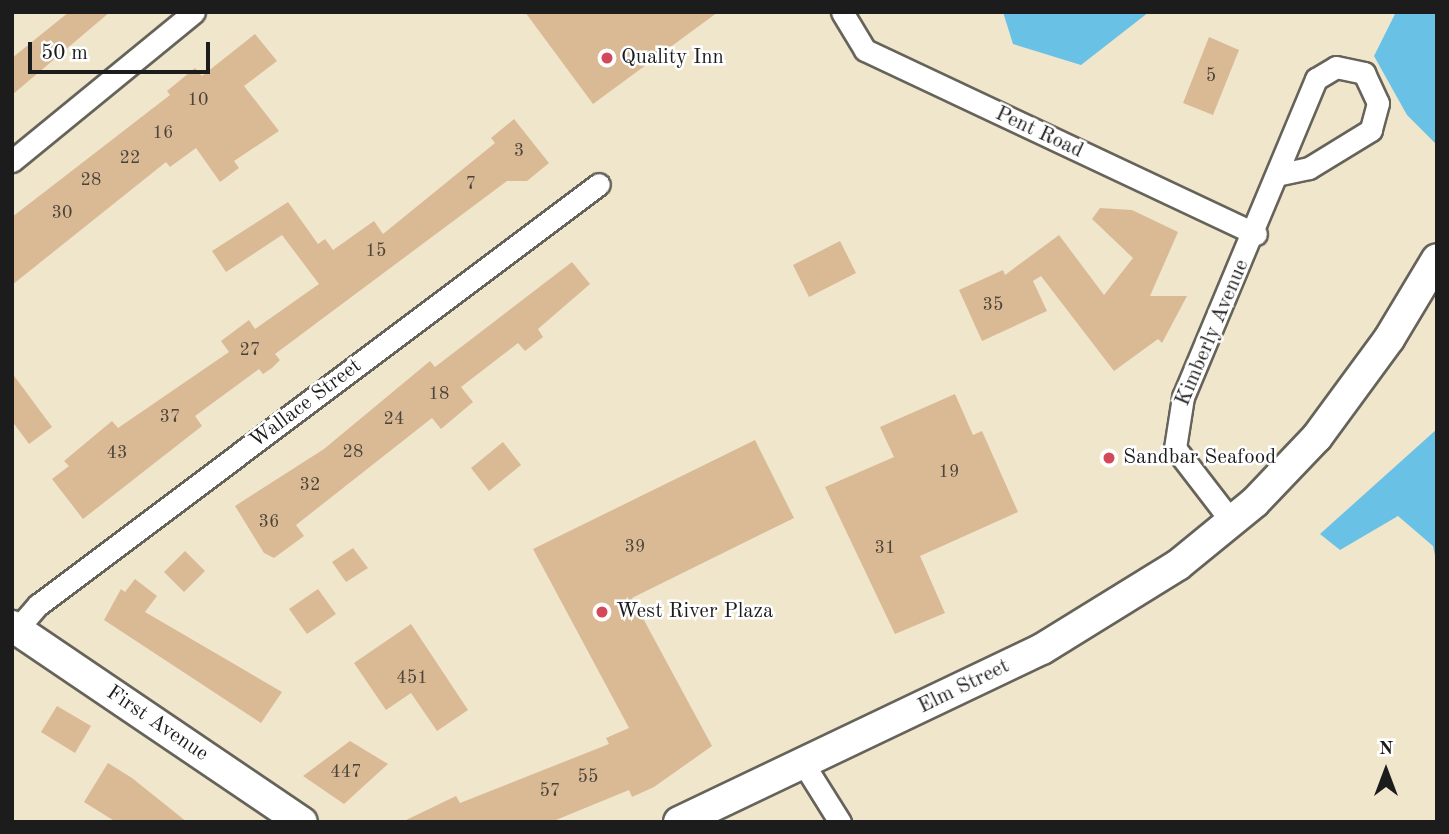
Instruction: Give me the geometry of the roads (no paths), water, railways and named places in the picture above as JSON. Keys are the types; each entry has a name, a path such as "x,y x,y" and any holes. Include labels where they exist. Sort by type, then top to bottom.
{"main road":[{"path":"1233,522 1327,424 1437,259"},
{"name":"Elm Street","path":"679,822 1064,637 1134,596 1233,522"},
{"name":"First Avenue","path":"15,628 302,822"}],"street":[{"path":"12,161 194,12"},
{"name":"Pent Road","path":"842,12 848,30 874,55 1256,233"},
{"name":"Kimberly Avenue","path":"1233,522 1182,464 1175,425 1280,174 1293,124 1316,79 1336,67 1364,73 1378,103 1371,130 1309,168 1280,174"},
{"name":"Wallace Street","path":"15,628 49,597 599,184"},
{"path":"803,763 840,822"}],"water":[{"path":"1003,12 1149,12 1081,65 1013,44"},
{"path":"1396,12 1437,12 1437,145 1407,115 1374,56"},
{"path":"1437,429 1437,565 1433,546 1398,516 1340,550 1320,534"}],"place":[{"name":"Quality Inn","path":"607,58"},
{"name":"Sandbar Seafood","path":"1109,458"},
{"name":"West River Plaza","path":"602,612"}]}
